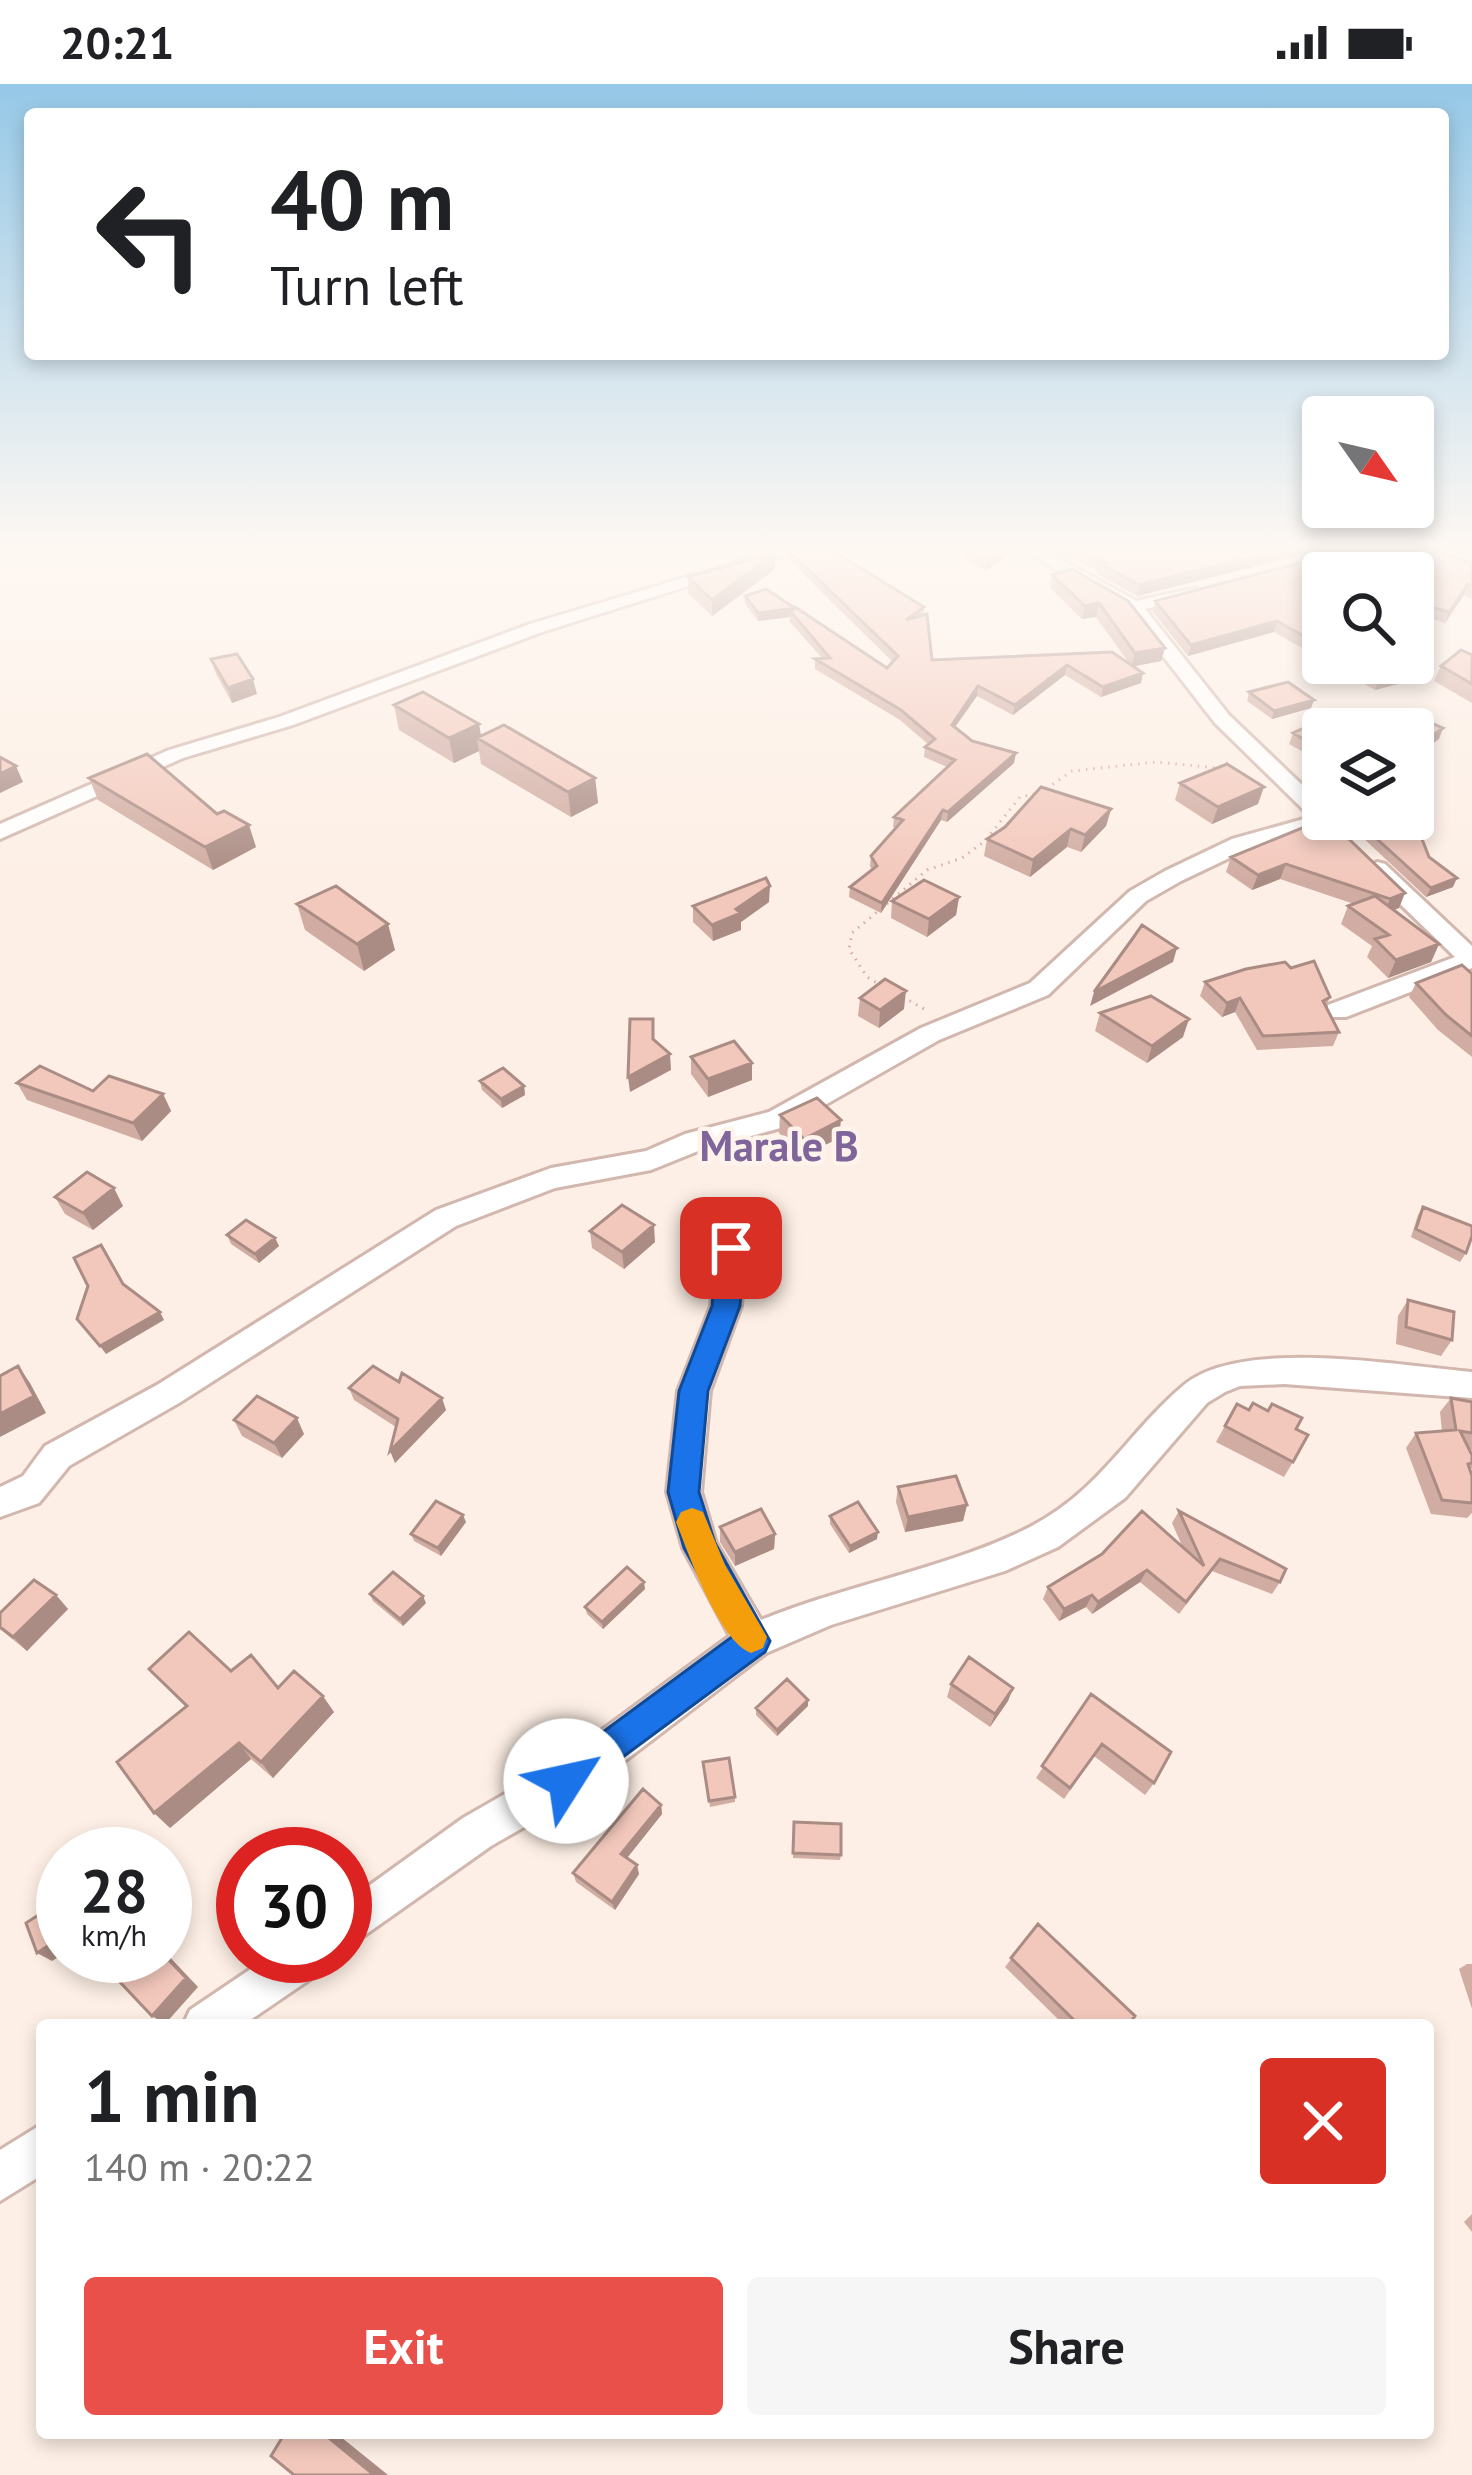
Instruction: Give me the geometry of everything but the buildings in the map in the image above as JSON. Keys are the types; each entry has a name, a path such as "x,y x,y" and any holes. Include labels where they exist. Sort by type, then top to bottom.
{"street":[{"path":"0,832 176,754 286,721 451,660"},
{"path":"1175,660 1213,708 1302,798"},
{"path":"0,1502 13,1501 49,1475 57,1456 168,1394 446,1218 551,1178 651,1160 694,1141 778,1119 950,1024 1039,989 1138,896 1173,876 1240,844 1302,833"},
{"path":"1337,1011 1472,959 1347,840"},
{"path":"731,1248 726,1306 694,1391 683,1492 706,1560 753,1641"},
{"path":"372,1908 477,1832 566,1781 753,1641 846,1603 1005,1555 1046,1536 1113,1488 1196,1394 1237,1373 1472,1385"},
{"path":"214,2019 267,1983"},
{"path":"0,2178 36,2151"}],"path":[{"path":"950,1024 867,977 849,949 852,933 913,881 985,841 1020,797 1040,793 1072,771 1156,762 1218,768 1233,760 1270,767"}],"slow traffic":[{"path":"692,1522 712,1573 751,1637"}],"district":[{"name":"Marale B","path":"779,1146"}],"route":[{"path":"566,1781 650,1722 713,1666 753,1641 700,1548 683,1492 694,1391 726,1306 731,1248"}]}
